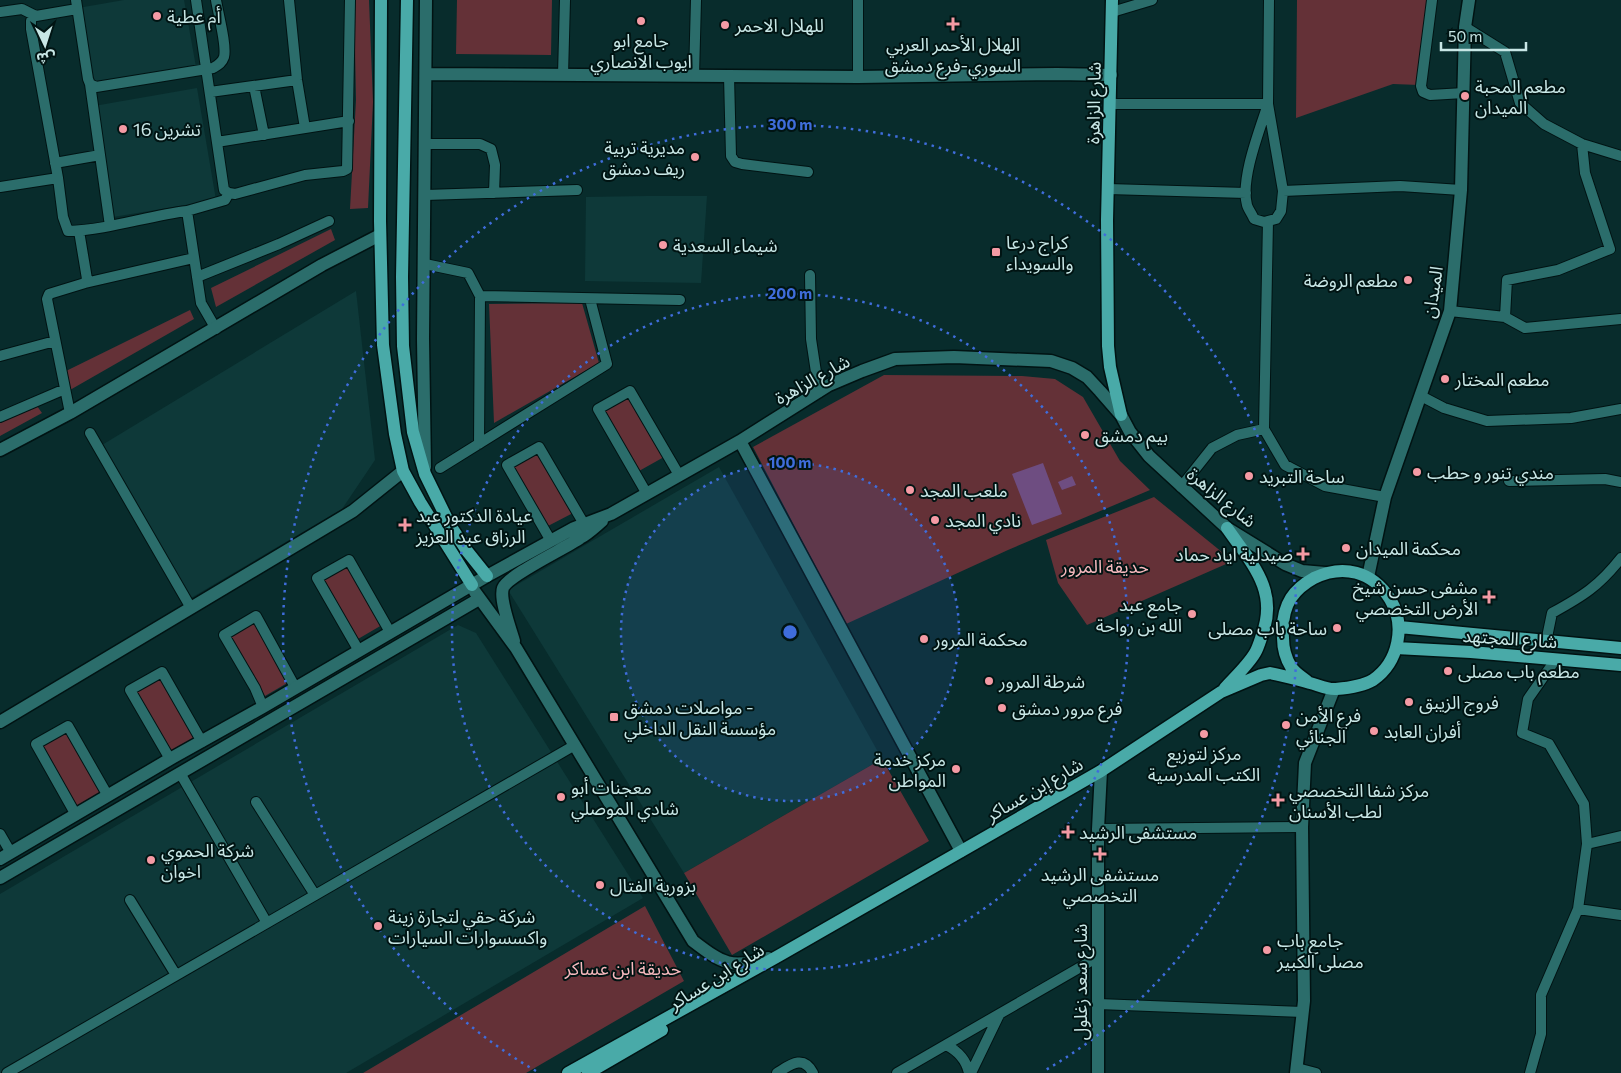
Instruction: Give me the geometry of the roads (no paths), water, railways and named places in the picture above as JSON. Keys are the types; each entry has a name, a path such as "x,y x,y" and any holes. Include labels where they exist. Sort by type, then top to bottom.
{"main road":[{"path":"381,0 380,235 383,345 395,434 403,471 479,599 516,648 692,941 716,958 732,964 748,964 780,955"},
{"path":"408,0 402,277 403,346 412,432 425,474 450,526 487,576"},
{"path":"425,474 423,339 426,0"},
{"name":"الميدان","path":"1368,577 1385,497 1450,311 1461,190 1465,27 1469,0"},
{"name":"شارع الزاهرة","path":"1112,6 1108,189 1108,346 1110,367 1121,415"},
{"path":"426,74 858,77 1111,75"},
{"path":"0,450 70,413 322,266 380,235"},
{"name":"شارع الزاهرة","path":"516,648 502,598 503,587 508,581 582,538 612,514 740,441 829,385 895,359 954,357 1051,361 1072,368 1087,377 1121,415 1149,456 1227,528 1285,564 1302,570 1324,573"},
{"path":"740,441 961,851"},
{"path":"0,722 354,511 403,471"},
{"name":"شارع الزاهرة","path":"6,856 487,576 584,524 612,514"},
{"path":"1221,692 1255,653 1268,613 1267,596 1260,576 1227,528"},
{"path":"1344,571 1368,577 1384,590 1395,607 1399,628 1396,648 1387,666 1372,680 1356,686 1334,689 1308,682 1292,668 1284,653 1283,620 1291,598 1304,584 1324,573 1344,571"},
{"path":"0,878 479,599"},
{"name":"شارع المجتهد","path":"1399,628 1621,648"},
{"name":"شارع المجتهد","path":"1396,648 1621,665"},
{"name":"شارع إبن عساكر","path":"780,955 1101,772 1221,692 1270,673 1308,682"},
{"path":"1296,1070 1303,1012 1302,827 1305,763 1334,689"},
{"name":"شارع سعد زغلول","path":"1098,1073 1098,829 1101,772"},
{"name":"شارع ابن عساكر","path":"568,1073 780,955"},
{"name":"شارع ابن عساكر","path":"588,1073 762,972 774,963 780,955"}],"street":[{"path":"196,0 224,190 235,194 306,175 347,169 350,0"},
{"path":"90,84 96,87 206,69 218,65 222,61 225,50 216,0"},
{"path":"289,0 304,128"},
{"path":"563,75 564,0"},
{"path":"694,76 696,0"},
{"path":"858,0 858,77"},
{"path":"1112,6 1152,0"},
{"path":"1268,104 1252,152 1246,193 1247,205 1254,219 1264,222 1276,219 1282,211 1283,191 1268,104 1269,0"},
{"path":"1432,0 1421,86 1423,92 1430,95 1464,93"},
{"path":"0,12 22,9 39,16 76,4 90,84 110,226"},
{"path":"33,15 31,28 65,225 68,231 110,226 187,211 225,200 229,193"},
{"path":"1465,27 1505,52 1520,103 1544,124 1582,144 1621,156"},
{"path":"729,76 732,156 735,162 808,172"},
{"path":"210,92 297,80"},
{"path":"254,86 264,135"},
{"path":"1111,104 1268,104"},
{"path":"217,142 349,121"},
{"path":"426,144 480,144 490,149 495,165 494,193"},
{"path":"1505,317 1507,280 1558,270 1610,248 1585,173 1582,144"},
{"path":"55,163 100,155"},
{"path":"0,187 58,178"},
{"path":"1283,191 1400,186 1461,190"},
{"path":"1108,189 1246,193"},
{"path":"425,195 577,190"},
{"path":"187,211 201,303 216,329"},
{"path":"197,277 279,244 329,221"},
{"path":"1268,221 1264,429 1285,465 1325,486 1385,497"},
{"path":"79,231 87,279 85,283"},
{"path":"70,413 47,296 85,283 194,258"},
{"path":"425,264 468,273 480,296 479,444"},
{"path":"810,275 811,339 818,392"},
{"path":"480,296 680,300"},
{"path":"440,468 607,364 590,299"},
{"path":"1450,311 1505,317 1525,328 1621,319"},
{"path":"0,356 55,341"},
{"path":"0,417 65,389"},
{"path":"647,494 598,409 630,391 679,476"},
{"path":"1421,396 1444,408 1487,421 1571,418 1621,409"},
{"path":"1181,487 1212,448 1238,436 1264,429"},
{"path":"90,433 191,608"},
{"path":"551,541 507,465 539,447 584,524"},
{"path":"1509,481 1605,479 1621,482"},
{"path":"1546,642 1552,613 1584,596 1606,576 1621,558"},
{"path":"359,651 317,578 325,573 348,560 390,632"},
{"path":"263,707 255,688 224,634 256,616 295,687"},
{"path":"1530,1073 1541,1034 1541,995 1578,909 1587,844 1584,804 1549,744 1522,733 1528,699 1556,659"},
{"path":"170,759 130,690 162,672 202,742"},
{"path":"76,815 36,744 68,726 108,796"},
{"path":"7,1073 575,745"},
{"path":"180,773 267,923"},
{"path":"256,802 314,895"},
{"path":"1098,829 1302,827"},
{"path":"0,834 6,856"},
{"path":"1587,844 1621,836"},
{"path":"130,900 176,976"},
{"path":"1578,909 1621,915"},
{"path":"897,1073 1098,957"},
{"path":"1098,1004 1303,1012"},
{"path":"970,1073 999,1015"},
{"path":"946,1044 958,1052 970,1073"},
{"path":"777,1073 793,1063 800,1062 806,1064 813,1073"},
{"path":"1296,1070 1316,1073"}],"place":[{"name":"أم عطية","path":"157,16"},
{"name":"جامع ابو ايوب الانصاري","path":"641,21"},
{"name":"الهلال الأحمر العربي السوري-فرع دمشق","path":"953,24"},
{"name":"للهلال الاحمر","path":"725,25"},
{"name":"مطعم المحبة الميدان","path":"1465,96"},
{"name":"16 تشرين","path":"123,129"},
{"name":"مديرية تربية ريف دمشق","path":"695,157"},
{"name":"شيماء السعدية","path":"663,245"},
{"name":"كراج درعا والسويداء","path":"996,252"},
{"name":"مطعم الروضة","path":"1408,280"},
{"name":"مطعم المختار","path":"1445,379"},
{"name":"بيم دمشق","path":"1085,435"},
{"name":"مندي تنور و حطب","path":"1417,472"},
{"name":"ساحة التبريد","path":"1249,476"},
{"name":"ملعب المجد","path":"910,490"},
{"name":"نادي المجد","path":"935,520"},
{"name":"عيادة الدكتور عبد الرزاق عبد العزيز","path":"405,525"},
{"name":"محكمة الميدان","path":"1346,548"},
{"name":"صيدلية اياد حماد","path":"1303,554"},
{"name":"مشفى حسن شيخ الأرض التخصصي","path":"1489,597"},
{"name":"جامع عبد الله بن رواحة","path":"1192,614"},
{"name":"ساحة باب مصلى","path":"1337,628"},
{"name":"محكمة المرور","path":"924,639"},
{"name":"مطعم باب مصلى","path":"1448,671"},
{"name":"شرطة المرور","path":"989,681"},
{"name":"فروج الزيبق","path":"1409,702"},
{"name":"فرع مرور دمشق","path":"1002,708"},
{"name":"مواصلات دمشق - مؤسسة النقل الداخلي","path":"614,717"},
{"name":"فرع الأمن الجنائي","path":"1286,725"},
{"name":"أفران العابد","path":"1374,731"},
{"name":"مركز لتوزيع الكتب المدرسية","path":"1204,734"},
{"name":"مركز خدمة المواطن","path":"956,769"},
{"name":"معجنات أبو شادي الموصلي","path":"561,797"},
{"name":"مركز شفا التخصصي لطب الأسنان","path":"1278,800"},
{"name":"مستشفى الرشيد","path":"1068,832"},
{"name":"مستشفى الرشيد التخصصي","path":"1100,854"},
{"name":"شركة الحموي اخوان","path":"151,860"},
{"name":"بزورية الفتال","path":"600,885"},
{"name":"شركة حقي لتجارة زينة واكسسوارات السيارات","path":"378,926"},
{"name":"جامع باب مصلى الكبير","path":"1267,950"}],"park label":[{"name":"حديقة المرور","path":"1105,566"},
{"name":"حديقة ابن عساكر","path":"623,968"}]}
